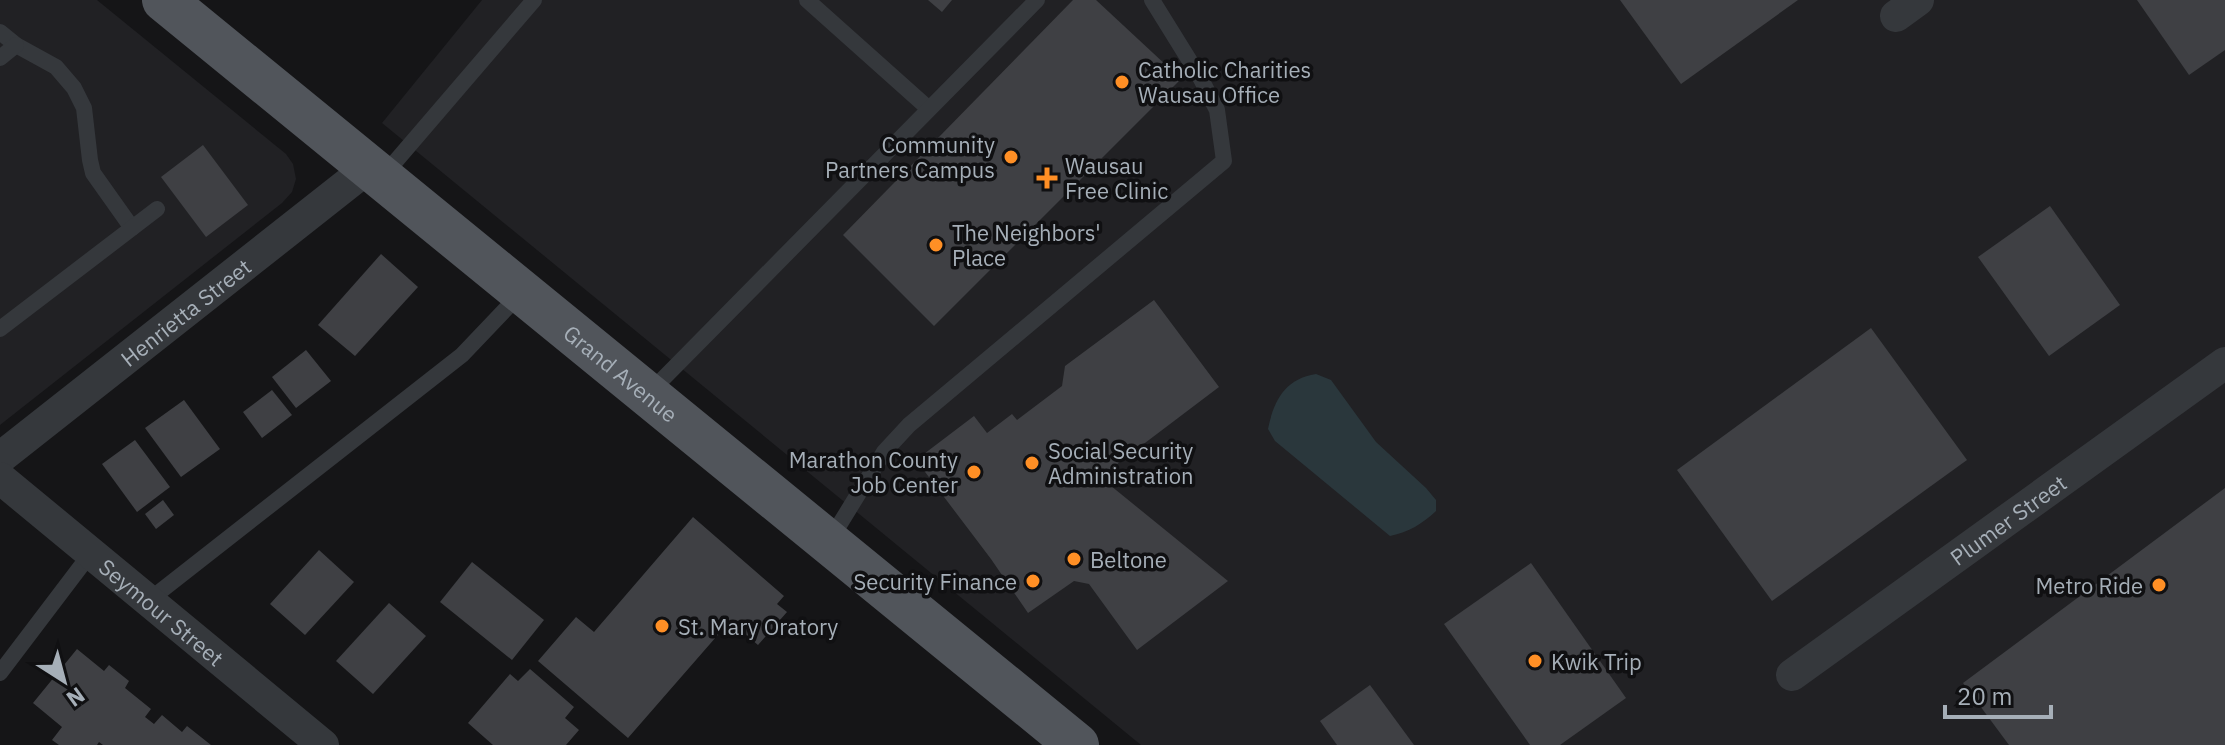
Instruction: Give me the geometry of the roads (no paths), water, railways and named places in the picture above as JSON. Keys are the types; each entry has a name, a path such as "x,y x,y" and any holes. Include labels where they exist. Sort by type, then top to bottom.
{"main road":[{"name":"Grand Avenue","path":"164,0 1077,745"}],"street":[{"name":"Henrietta Street","path":"0,458 376,172"},
{"name":"Plumer Street","path":"1792,675 2225,363"},
{"name":"Seymour Street","path":"0,478 323,745"}],"lane":[{"path":"376,172 534,0"},
{"path":"807,0 929,109"},
{"path":"647,395 1037,0"},
{"path":"828,543 884,452 909,425 1224,161 1217,110 1152,0"},
{"path":"0,32 16,45 56,67 74,88 84,108 93,173 132,228"},
{"path":"0,58 16,45"},
{"path":"0,329 157,209"},
{"path":"148,601 462,355 521,293"},
{"path":"0,673 91,553"}],"place":[{"name":"Catholic Charities Wausau Office","path":"1122,82"},
{"name":"Community Partners Campus","path":"1011,157"},
{"name":"Wausau Free Clinic","path":"1047,178"},
{"name":"The Neighbors' Place","path":"936,245"},
{"name":"Social Security Administration","path":"1032,463"},
{"name":"Marathon County Job Center","path":"974,472"},
{"name":"Beltone","path":"1074,559"},
{"name":"Security Finance","path":"1033,581"},
{"name":"Metro Ride","path":"2159,585"},
{"name":"St. Mary Oratory","path":"662,626"},
{"name":"Kwik Trip","path":"1535,661"}]}
